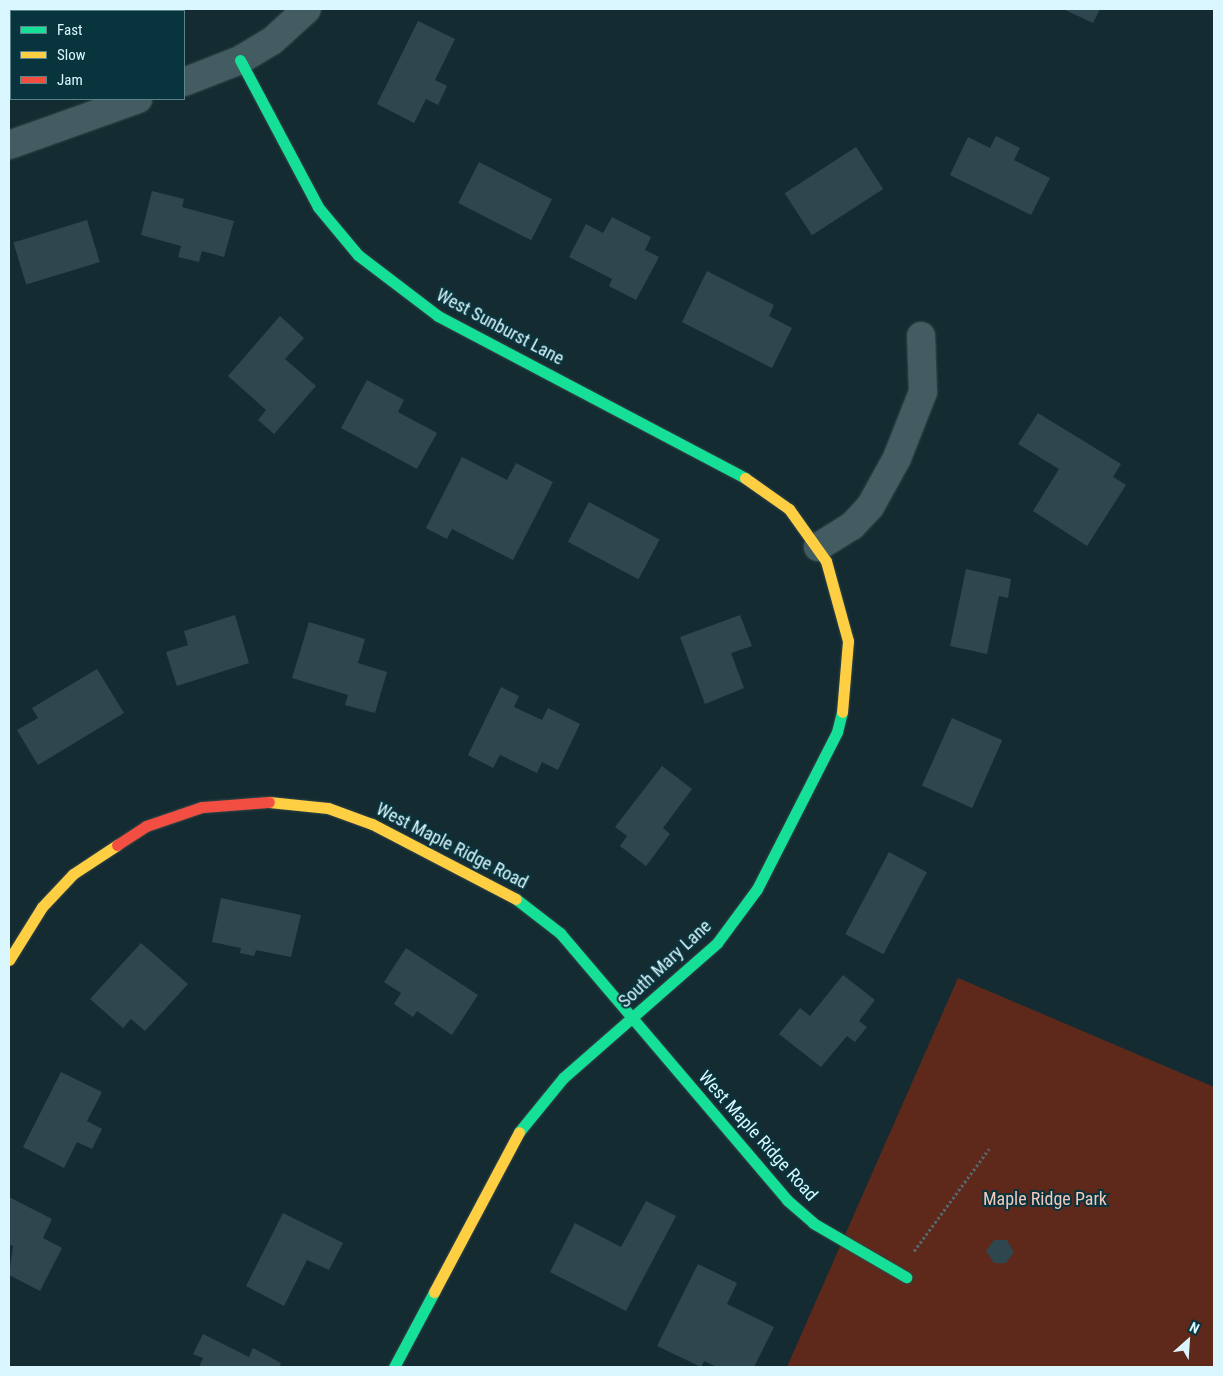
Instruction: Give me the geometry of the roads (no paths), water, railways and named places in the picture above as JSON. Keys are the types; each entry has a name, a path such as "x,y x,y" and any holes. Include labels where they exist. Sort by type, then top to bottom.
{"street":[{"path":"185,82 240,60 272,41 307,9"},
{"name":"West Sunburst Lane","path":"240,60 318,207 383,277 438,316 746,475 789,509 818,546"},
{"path":"9,145 135,100"},
{"path":"818,546 852,526 870,507 897,458 923,392 921,336"},
{"name":"South Mary Lane","path":"394,1367 517,1135 563,1078 717,943 744,909 836,732 846,697 848,641 835,581 818,546"},
{"name":"West Maple Ridge Road","path":"9,960 42,907 72,874 146,826 202,807 292,802 372,824 507,892 560,933 787,1200 813,1223 902,1274"}],"park label":[{"name":"Maple Ridge Park","path":"1045,1199"}]}
